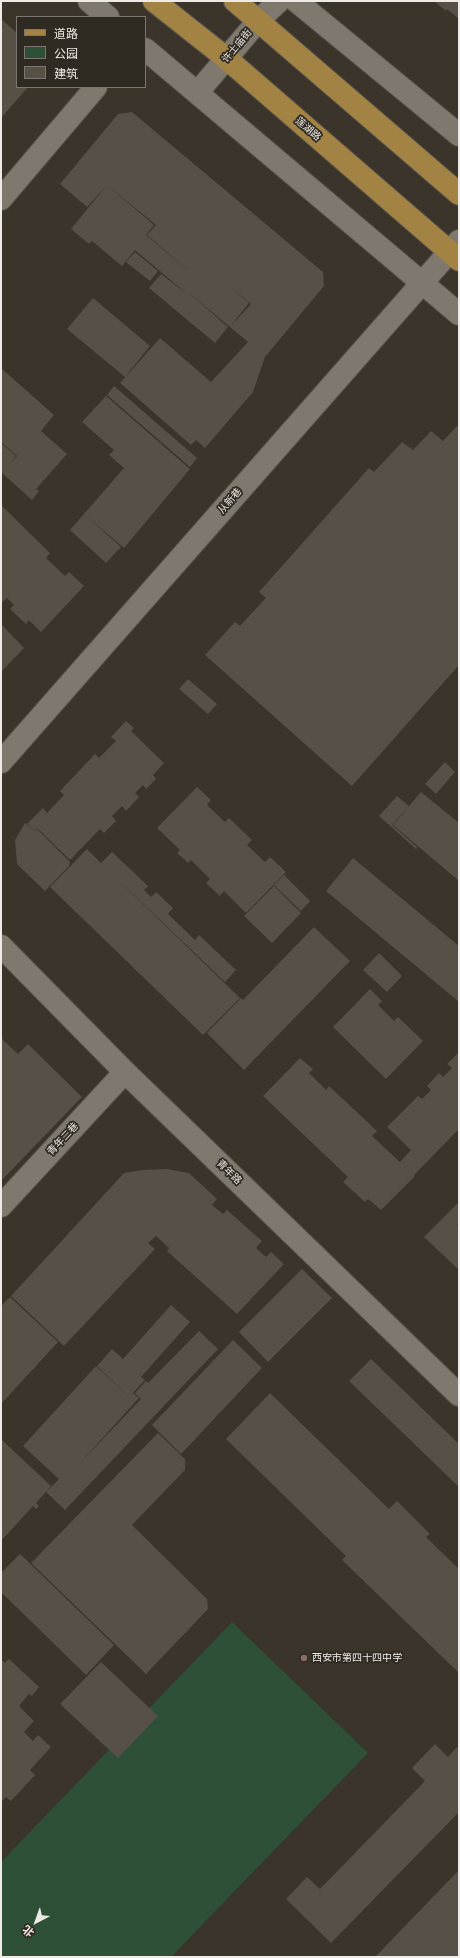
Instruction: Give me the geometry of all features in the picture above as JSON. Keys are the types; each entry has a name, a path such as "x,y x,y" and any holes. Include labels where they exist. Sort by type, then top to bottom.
{"main road":[{"name":"莲湖路","path":"154,1 226,58 456,251"},
{"path":"235,1 459,194"}],"street":[{"path":"89,1 107,16"},
{"name":"许士庙街","path":"197,93 258,21 279,1"},
{"path":"296,1 459,135"},
{"path":"146,49 459,314"},
{"path":"1,200 95,88"},
{"name":"从新巷","path":"1,762 422,283 456,251"},
{"name":"青年路","path":"1,946 125,1072 459,1395"},
{"name":"青年二巷","path":"1,1206 125,1072"}],"green space":[{"path":"232,1622 368,1753 171,1957 1,1957 1,1862"}],"building":[{"path":"434,1 459,1 459,19 447,9 446,11"},
{"path":"1,19 16,32 16,88 27,88 1,118"},
{"path":"132,112 323,272 324,286 265,357 253,392 205,448 196,440 191,445 120,383 160,338 211,382 248,342 230,327 188,292 228,327 215,343 149,288 161,274 187,294 135,250 122,266 92,241 89,244 71,229 106,186 87,207 60,184 118,114","holes":["107,185 156,225 147,235 196,277 146,235 154,225","228,285 251,304 230,327 249,303"]},
{"path":"135,252 158,271 150,281 126,262"},
{"path":"93,298 150,346 125,377 67,329"},
{"path":"1,368 54,415 41,431 67,454 36,489 39,491 32,500 1,472 1,443 16,456 9,465 17,456 1,442"},
{"path":"114,386 197,458 190,467 107,395"},
{"path":"106,396 190,469 124,548 84,514 124,468 109,455 114,450 82,422"},
{"path":"457,426 459,428 459,665 352,786 205,655 235,622 240,626 266,598 259,592 369,468 374,472 402,442 413,450 431,431 443,441"},
{"path":"1,505 50,553 46,558 65,576 69,572 84,586 41,632 29,620 26,624 10,609 14,605 7,598 2,602 1,601"},
{"path":"84,514 121,547 106,563 70,530"},
{"path":"1,624 24,648 1,672"},
{"path":"188,679 217,704 208,714 179,689"},
{"path":"126,721 134,728 131,731 164,763 153,775 156,779 146,789 143,785 135,793 139,797 126,811 122,806 112,816 116,821 104,833 100,829 70,860 37,828 35,831 27,824 43,808 47,813 64,795 60,791 95,754 99,758 116,741 111,737"},
{"path":"445,762 455,772 436,794 425,784"},
{"path":"197,787 211,800 207,805 225,822 229,818 252,840 247,845 265,862 270,857 286,872 246,913 224,891 220,896 206,883 210,879 191,860 188,863 177,853 180,850 157,828"},
{"path":"421,792 459,823 459,881 393,825"},
{"path":"397,796 409,806 392,825 417,847 416,849 379,816"},
{"path":"25,823 37,833 35,831 37,829 70,862 69,866 45,891 17,864 15,840"},
{"path":"87,849 101,863 112,852 148,886 144,890 151,897 156,892 173,908 168,914 195,940 199,935 236,970 225,982 112,874 240,998 203,1035 50,887"},
{"path":"353,858 459,946 459,1002 326,891"},
{"path":"284,875 310,901 301,911 274,885"},
{"path":"274,886 301,913 272,943 244,916"},
{"path":"314,927 350,961 244,1070 207,1033 241,998 243,1000"},
{"path":"379,953 402,976 387,992 363,970"},
{"path":"370,989 382,1001 378,1005 394,1021 398,1017 423,1041 386,1079 333,1027"},
{"path":"1,1038 18,1054 28,1044 82,1097 1,1181"},
{"path":"459,1052 459,1129 414,1175 400,1162 411,1150 387,1127 418,1096 422,1099 431,1090 427,1086 439,1073 443,1077 452,1068 447,1064"},
{"path":"300,1058 313,1069 309,1073 326,1090 329,1086 377,1131 372,1136 415,1176 381,1210 368,1199 365,1202 343,1182 348,1177 263,1096"},
{"path":"167,1169 189,1173 217,1199 212,1205 223,1214 227,1210 262,1241 256,1248 266,1257 271,1252 284,1264 237,1314 167,1251 169,1248 156,1236 148,1243 155,1249 64,1346 11,1296 124,1173 142,1170"},
{"path":"459,1202 459,1223 457,1225 459,1227 459,1270 424,1237"},
{"path":"302,1269 332,1298 268,1362 239,1332"},
{"path":"10,1297 58,1342 1,1404 1,1306"},
{"path":"171,1305 190,1322 141,1377 145,1380 133,1393 139,1398 79,1464 141,1399 135,1393 146,1381 148,1383 199,1331 218,1349 65,1510 46,1492 59,1479 23,1446 96,1366 130,1398 97,1366 112,1349 123,1359"},
{"path":"233,1340 262,1368 181,1454 152,1425"},
{"path":"371,1359 459,1444 459,1487 349,1381"},
{"path":"270,1393 389,1509 397,1501 430,1534 426,1537 459,1569 459,1673 342,1560 346,1556 226,1439"},
{"path":"158,1433 185,1459 185,1470 132,1525 207,1599 208,1609 146,1674 31,1563"},
{"path":"1,1439 51,1486 36,1503 39,1506 36,1509 33,1506 1,1541"},
{"path":"20,1554 114,1645 86,1675 1,1592 1,1573"},
{"path":"1,1659 5,1663 9,1659 39,1687 32,1696 29,1694 19,1706 34,1721 24,1732 33,1741 38,1735 51,1747 30,1770 35,1775 11,1801 6,1797 1,1802"},
{"path":"101,1662 158,1716 118,1758 60,1704"},
{"path":"435,1744 448,1757 457,1747 459,1749 459,1812 331,1943 286,1899 307,1877 320,1889 425,1781 412,1768"},
{"path":"459,1870 459,1957 375,1957"}],"place":[{"name":"西安市第四十四中学","path":"304,1658"}]}
